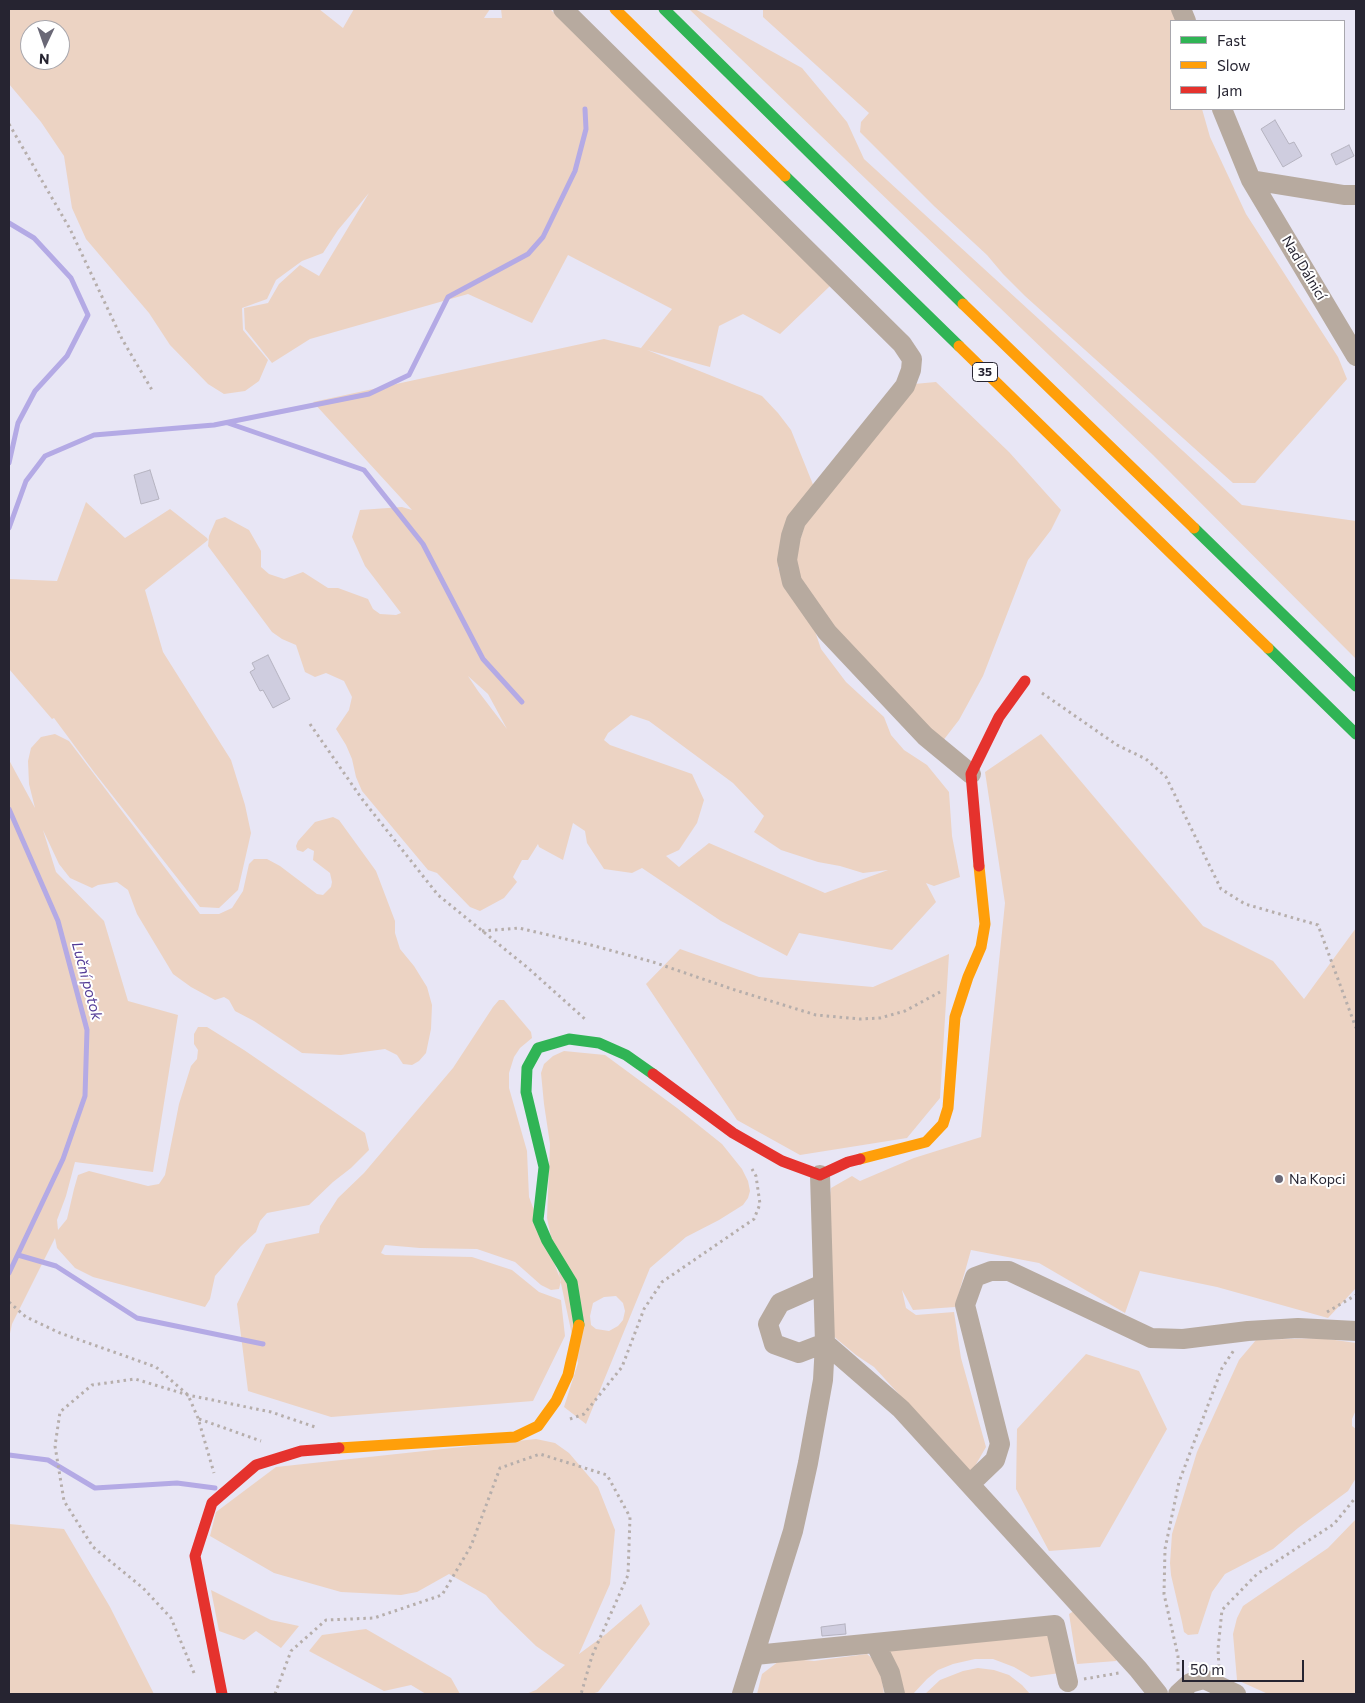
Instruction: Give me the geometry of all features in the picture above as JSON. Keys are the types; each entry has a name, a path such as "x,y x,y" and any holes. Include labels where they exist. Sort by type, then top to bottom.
{"main road":[{"name":"35","path":"615,9 1356,734"},
{"name":"35","path":"664,9 820,164 1356,686"},
{"path":"222,1694 195,1556 212,1503 256,1465 301,1451 515,1437 538,1426 556,1401 568,1375 579,1326 572,1282 547,1241 538,1220 544,1167 526,1092 527,1068 538,1048 569,1039 599,1043 626,1055 733,1133 782,1161 820,1175 848,1162 926,1142 943,1124 948,1108 955,1017 968,977 981,947 985,924 971,774 999,716 1025,681"}],"street":[{"path":"563,9 902,344 912,359 911,370 905,386 796,521 786,560 792,582 802,599 827,632 925,736 971,774"},
{"name":"Nad Dálnicí","path":"1222,110 1251,180 1356,356"},
{"path":"1251,180 1344,195 1356,195"},
{"path":"742,1694 793,1531 823,1380 825,1343 820,1175"},
{"path":"970,1484 995,1460 1000,1444 965,1305 975,1277 991,1271 1009,1271 1151,1338 1183,1340 1248,1331 1298,1328 1356,1331"},
{"path":"824,1284 780,1303 768,1324 774,1344 800,1353 825,1343"},
{"path":"825,1343 901,1409 1158,1694"},
{"path":"755,1655 1054,1625 1068,1682"},
{"path":"875,1643 890,1673 895,1694"},
{"path":"1178,1685 1204,1679 1228,1690"}],"path":[{"path":"9,124 70,229 122,339 152,390"},
{"path":"1025,681 1117,745 1146,759 1166,778 1221,889 1245,904 1318,925 1356,1028"},
{"path":"310,724 362,799 438,896 528,968 591,1024"},
{"path":"482,931 519,928 582,943 653,962 816,1015 860,1019 880,1018 905,1011 968,977"},
{"path":"569,1420 584,1414 622,1367 644,1309 662,1282 754,1218 760,1204 756,1176 752,1168"},
{"path":"9,1302 26,1317 60,1333 156,1367 188,1395 198,1418 214,1471 212,1503"},
{"path":"1178,1685 1178,1656 1164,1594 1165,1549 1179,1482 1222,1368 1248,1331"},
{"path":"197,1679 171,1618 143,1588 94,1547 64,1501 55,1446 60,1412 92,1385 134,1379 188,1395 271,1412 321,1429"},
{"path":"198,1418 250,1438 267,1442"},
{"path":"275,1694 291,1651 326,1620 374,1618 442,1595 471,1546 500,1468 540,1454 607,1475 630,1517 628,1575 592,1656 581,1694"},
{"path":"1228,1690 1218,1649 1222,1610 1258,1574 1334,1524 1356,1497"},
{"path":"1068,1682 1138,1670"}],"shaded area":[{"path":"9,9 319,9 343,28 354,9 490,9 484,18 502,18 501,9 550,9 830,286 780,334 743,314 719,326 710,367 647,350 762,396 791,430 814,487 785,524 778,568 792,595 814,628 821,649 846,682 884,717 891,735 904,750 927,765 949,792 952,836 960,877 934,886 926,883 936,902 892,950 799,933 787,956 721,921 642,868 632,873 604,869 587,843 585,831 573,823 563,860 539,847 538,844 528,860 522,860 513,877 517,882 504,898 480,911 470,907 437,873 428,870 362,791 356,777 352,759 336,729 349,710 352,697 344,681 326,673 315,677 305,672 296,645 272,632 208,546 209,536 216,520 225,517 249,530 261,551 261,567 269,574 284,579 303,572 328,588 338,588 368,599 373,609 380,614 396,615 401,613 365,566 352,537 360,510 402,507 412,510 313,402 604,339 641,348 672,309 568,255 532,323 468,294 310,339 272,363 245,329 244,308 268,303 279,284 300,265 319,276 369,193 338,230 323,253 302,261 276,280 267,299 242,308 243,330 268,360 259,381 245,391 224,394 208,384 170,345 149,313 86,239 72,208 64,156 41,122 9,84","holes":["468,676 488,694 507,729 478,691","631,715 649,721 733,783 764,816 754,832 781,850 818,862 863,873 888,870 825,893 709,843 679,867 666,856 679,850 697,823 704,800 692,774 610,745 604,740 608,733"]},
{"path":"689,9 695,9 802,68 847,122 864,159 1242,505 1356,521 1356,659 1153,455"},
{"path":"763,9 1172,9 1178,20 1170,20 1170,110 1202,110 1210,137 1246,214 1338,357 1347,379 1255,483 1233,483 1025,296 987,255 934,206 860,132 861,122 869,113 763,17"},
{"path":"936,382 1009,452 1061,510 1051,530 1028,560 983,676 959,720 942,742 838,635 807,595 793,562 807,518 914,384"},
{"path":"86,502 125,538 170,509 208,540 145,590 163,652 231,760 245,805 251,833 238,890 219,908 200,907 54,718 52,719 9,669 9,579 57,581"},
{"path":"55,734 69,741 200,914 219,914 232,908 243,891 249,864 254,859 267,859 280,866 317,894 323,895 331,887 330,873 313,860 314,851 308,848 303,852 297,850 296,846 298,841 315,822 333,817 339,820 376,871 395,921 395,933 400,949 414,966 427,987 432,1005 431,1029 426,1053 419,1061 412,1065 403,1064 397,1055 385,1049 341,1055 302,1053 254,1021 235,1011 229,1000 224,997 215,1000 191,987 173,974 137,914 128,890 117,882 98,885 92,888 70,878 59,864 43,830 56,872 104,921 128,1001 178,1015 153,1172 75,1162 57,1220 58,1230 67,1219 78,1175 89,1171 148,1186 159,1184 165,1175 179,1104 191,1066 197,1059 198,1050 194,1044 194,1034 198,1027 207,1027 244,1050 365,1133 369,1150 309,1205 267,1213 260,1221 256,1232 215,1276 210,1299 205,1307 93,1277 75,1268 57,1248 55,1238 12,1324 9,1338 9,760 35,808 29,784 28,761 31,748 41,737"},
{"path":"1041,734 1203,926 1273,961 1304,999 1356,928 1356,1288 1328,1318 1217,1287 1140,1271 1125,1313 1039,1263 971,1250 955,1307 913,1310 902,1290 906,1308 916,1315 954,1312 961,1358 986,1447 971,1473 874,1367 832,1335 828,1212 831,1188 852,1176 860,1181 914,1158 981,1137 1005,903 985,772"},
{"path":"680,949 759,977 873,987 949,954 940,1098 907,1138 800,1155 737,1120 646,984"},
{"path":"499,1000 504,1000 531,1032 532,1038 520,1048 514,1057 509,1073 509,1088 527,1151 529,1197 561,1281 559,1289 551,1290 541,1285 515,1262 477,1249 385,1245 381,1253 385,1255 472,1257 512,1270 539,1292 561,1300 565,1336 533,1401 331,1417 248,1391 237,1304 266,1244 319,1233 320,1226 338,1198 364,1173 453,1068"},
{"path":"564,1051 605,1055 722,1144 742,1169 748,1181 750,1191 743,1205 686,1237 650,1268 586,1424 564,1407 578,1363 547,1218 550,1144 541,1073 544,1064 553,1056","holes":["616,1296 623,1303 625,1311 623,1320 618,1326 609,1331 596,1329 591,1325 590,1316 593,1303 604,1297"]},
{"path":"1321,1338 1356,1343 1356,1410 1352,1419 1352,1426 1356,1429 1356,1478 1348,1491 1273,1549 1225,1574 1212,1592 1198,1634 1188,1635 1184,1632 1170,1563 1172,1534 1197,1452 1239,1360 1256,1340"},
{"path":"1086,1354 1139,1371 1167,1429 1100,1547 1049,1551 1016,1489 1017,1429"},
{"path":"536,1439 555,1443 569,1453 598,1487 615,1530 610,1584 579,1654 641,1604 650,1624 598,1692 591,1694 526,1694 536,1690 565,1665 536,1646 486,1595 449,1574 417,1592 401,1595 341,1592 274,1573 210,1536 216,1512 276,1467"},
{"path":"1356,1519 1356,1694 1268,1694 1237,1680 1233,1634 1237,1618 1243,1606 1328,1548"},
{"path":"9,1524 64,1529 110,1607 154,1694 9,1694"},
{"path":"211,1590 271,1620 299,1626 281,1648 256,1631 244,1640 219,1631"},
{"path":"1080,1607 1118,1656 1116,1661 1077,1664 1069,1614"},
{"path":"366,1629 451,1678 460,1694 426,1694 411,1685 384,1691 309,1651 322,1635"},
{"path":"1052,1634 1060,1673 1031,1677 1014,1667 993,1659 975,1659 938,1670 913,1694 900,1694 886,1650"},
{"path":"867,1654 880,1665 884,1694 757,1694 762,1674 783,1658 814,1661"},
{"path":"978,1668 994,1670 1009,1675 1030,1694 925,1694 940,1680 963,1671"}],"building":[{"path":"1275,120 1289,144 1294,142 1302,156 1283,167 1261,129"},
{"path":"1349,145 1354,156 1336,165 1331,154"},
{"path":"150,470 159,499 141,504 134,475"},
{"path":"268,655 290,699 273,708 263,690 260,691 250,672 255,669 252,663"},
{"path":"845,1624 846,1634 822,1636 821,1627"}],"waterway":[{"path":"9,528 26,481 45,456 94,435 214,425 369,394 409,375 448,297 528,254 543,237 575,171 586,129 585,109"},
{"name":"Luční potok","path":"9,223 34,238 71,278 88,315 67,356 35,391 18,423 9,463"},
{"path":"228,423 364,470 423,544 483,659 522,702"},
{"name":"Luční potok","path":"9,809 58,921 87,1030 85,1096 63,1159 9,1273"},
{"path":"18,1255 56,1266 137,1318 263,1344"},
{"path":"9,1455 48,1460 95,1488 177,1483 215,1488"}],"traffic: fast":[{"path":"664,9 963,304"},
{"path":"785,176 959,346"},
{"path":"1194,528 1356,686"},
{"path":"1268,648 1356,734"},
{"path":"579,1325 572,1282 547,1241 538,1220 544,1167 526,1092 527,1068 538,1048 569,1039 599,1043 626,1055 653,1074"}],"traffic: slow":[{"path":"615,9 785,176"},
{"path":"963,304 1194,528"},
{"path":"959,346 1268,648"},
{"path":"860,1159 926,1142 943,1124 948,1108 955,1017 968,977 981,947 985,924 979,866"},
{"path":"339,1448 515,1437 538,1426 556,1401 568,1375 579,1325"}],"traffic: jam":[{"path":"979,866 971,774 999,717 1025,681"},
{"path":"653,1074 733,1133 782,1161 820,1175 848,1162 860,1159"},
{"path":"222,1694 195,1556 212,1503 256,1465 301,1451 339,1448"}],"place":[{"name":"Na Kopci","path":"1279,1179"}]}
